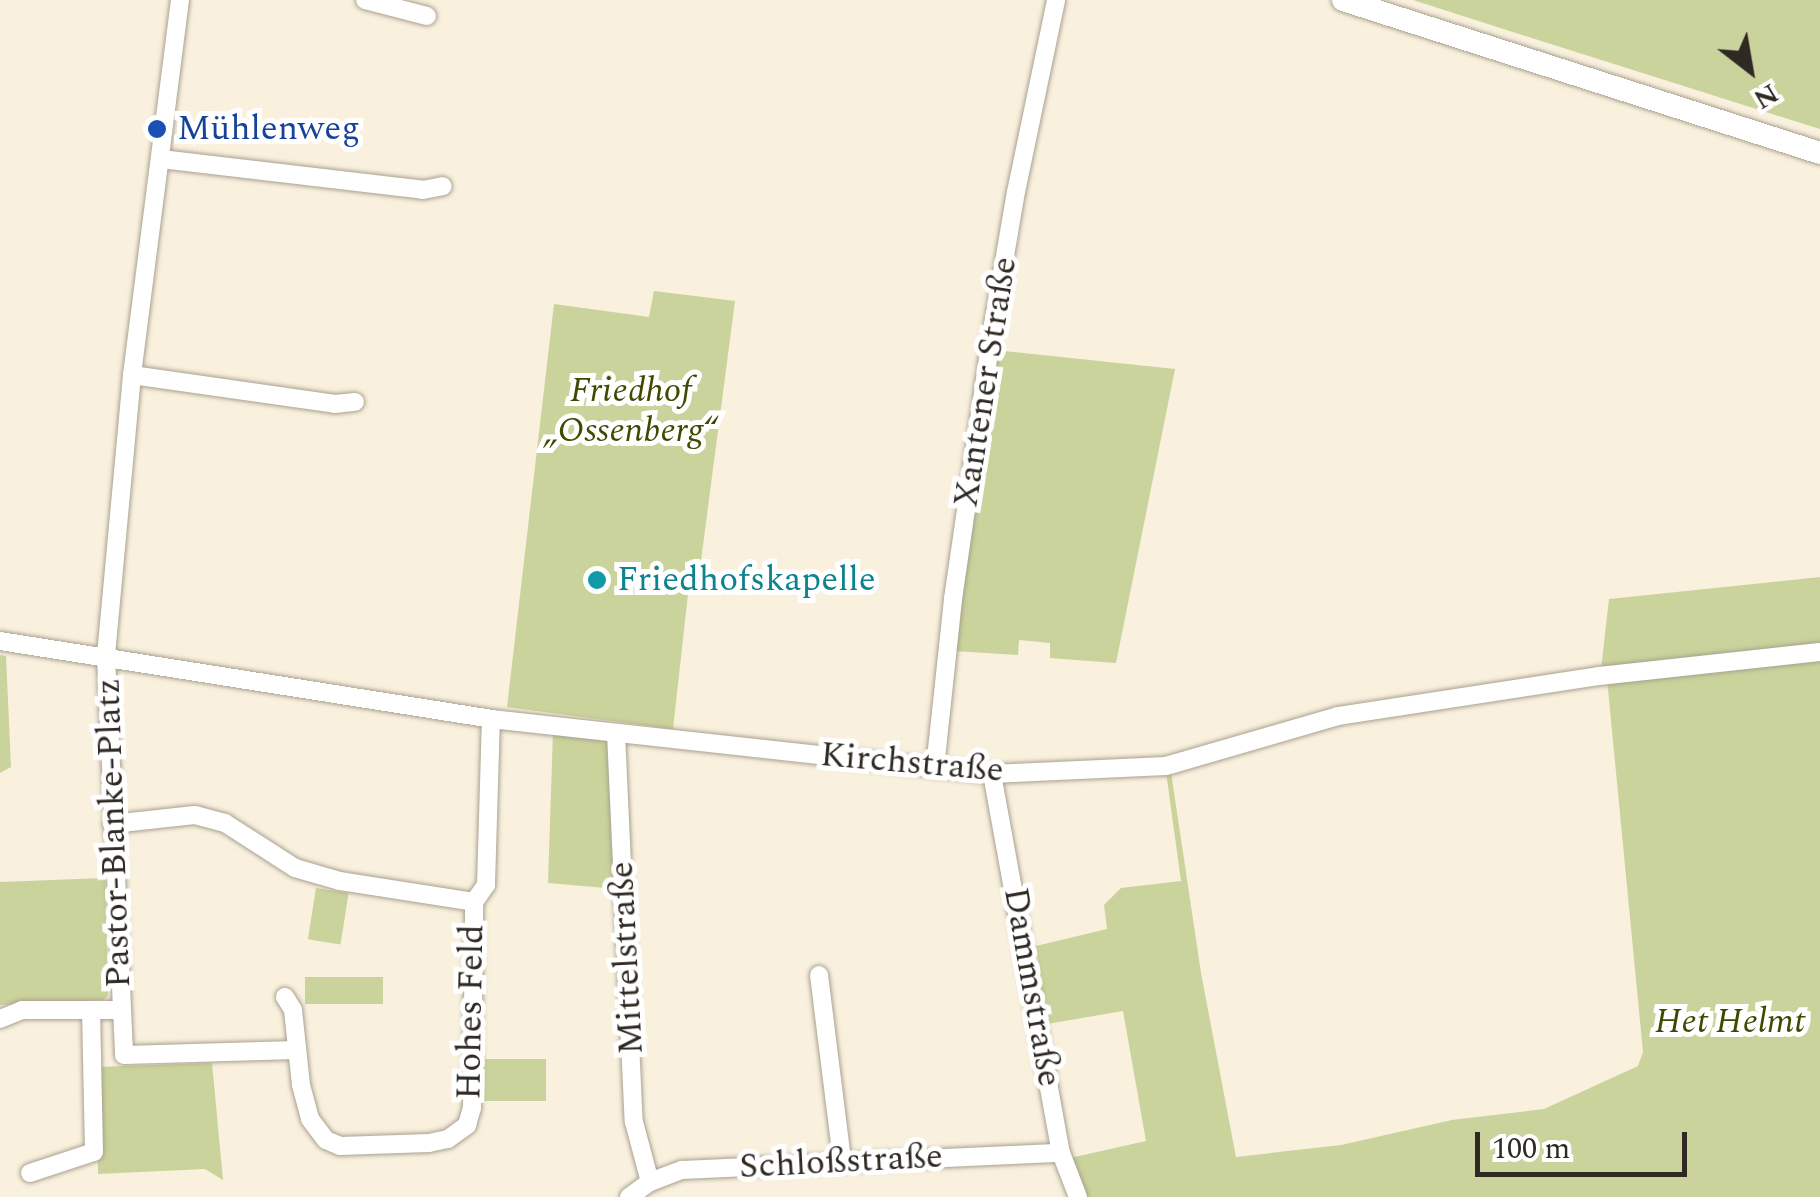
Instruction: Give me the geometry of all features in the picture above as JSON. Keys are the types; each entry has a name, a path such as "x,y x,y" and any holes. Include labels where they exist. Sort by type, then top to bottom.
{"main road":[{"path":"1343,0 1820,153"}],"street":[{"path":"106,656 132,375 180,0"},
{"path":"365,0 427,16"},
{"name":"Xantener Straße","path":"934,768 953,599 998,298 1056,0"},
{"path":"161,159 423,190 443,186"},
{"path":"132,375 336,404 355,402"},
{"name":"Kirchstraße","path":"0,641 491,719 992,774 1166,766 1338,716 1598,676 1820,652"},
{"name":"Pastor-Blanke-Platz","path":"106,656 124,1055 296,1050"},
{"name":"Hohes Feld","path":"285,998 293,1010 296,1050 310,1119 326,1140 340,1146 429,1142 448,1139 467,1125 472,1108 474,902 486,884 491,719"},
{"name":"Mittelstraße","path":"616,733 634,1122 650,1182"},
{"name":"Dammstraße","path":"992,774 1061,1153 1078,1197"},
{"path":"112,824 195,814 225,823 295,868 340,881 474,902"},
{"path":"819,975 842,1160"},
{"name":"Pastor-Blanke-Platz","path":"0,1019 22,1010 121,1010"},
{"name":"Pastor-Blanke-Platz","path":"30,1173 94,1152 91,1011"},
{"name":"Schloßstraße","path":"629,1197 650,1182 682,1170 1061,1153"}],"green space":[{"path":"1413,0 1820,0 1820,129 1519,34"},
{"name":"Friedhof „Ossenberg“","path":"654,291 735,301 699,576 690,576 673,729 507,707 554,304 649,317"},
{"path":"995,350 1175,369 1116,663 1050,658 1050,643 1019,640 1018,655 954,651"},
{"name":"Het Helmt","path":"1820,577 1820,1197 1081,1197 1070,1158 1146,1141 1123,1011 1047,1024 1036,946 1107,929 1104,905 1121,888 1181,881 1166,772 1171,772 1201,973 1236,1157 1341,1145 1452,1120 1544,1109 1638,1066 1643,1052 1607,679 1711,655 1601,669 1609,599"},
{"path":"0,655 6,656 11,767 0,773"},
{"path":"553,732 610,742 617,889 548,883"},
{"path":"105,878 108,996 103,1000 0,1005 0,882"},
{"path":"316,888 349,893 340,945 308,939"},
{"path":"305,977 383,977 383,1004 305,1004"},
{"path":"483,1059 546,1059 546,1101 483,1101"},
{"path":"212,1063 223,1180 205,1169 98,1174 97,1067"}],"place":[{"name":"Mühlenweg","path":"157,129"},
{"name":"Friedhofskapelle","path":"597,580"}]}
